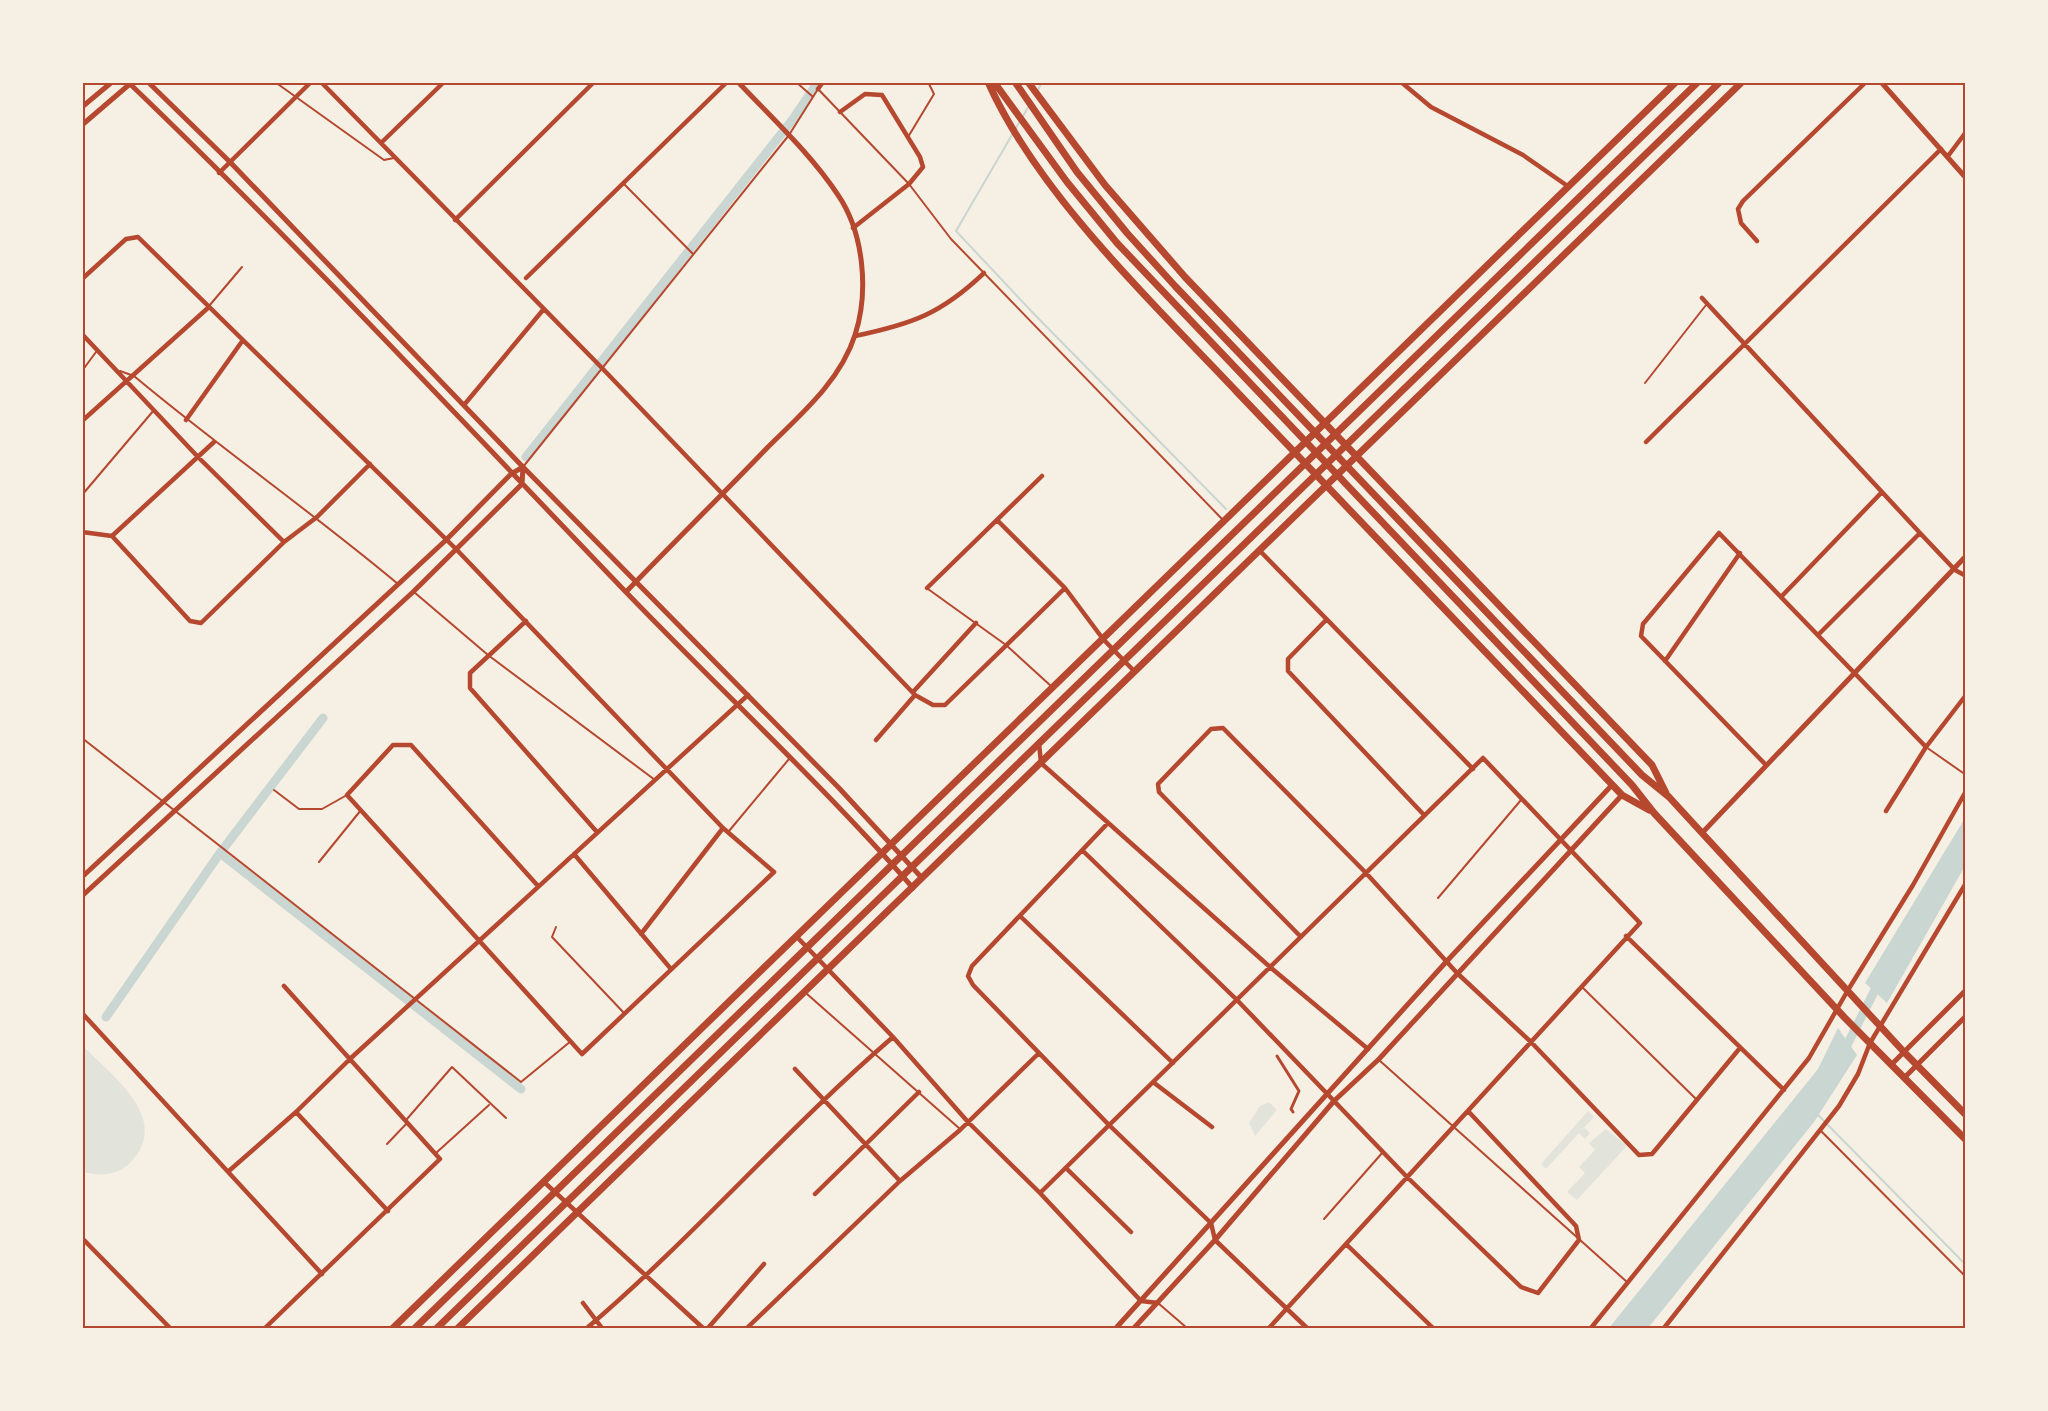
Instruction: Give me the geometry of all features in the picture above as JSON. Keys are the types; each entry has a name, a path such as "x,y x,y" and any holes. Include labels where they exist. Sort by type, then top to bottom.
{"main road":[{"path":"988,82 999,109 1024,146 1100,245 1326,486 1612,785 1622,795 1654,813"},
{"path":"994,82 1067,182 1117,243 1632,785 1654,813 1844,1017 1965,1140"},
{"path":"1015,82 1020,93 1077,172 1127,233 1642,775 1669,797 1916,1065 1965,1115"},
{"path":"1028,82 1086,162 1137,223 1652,765 1669,797"},
{"path":"393,1329 1676,82"},
{"path":"437,1329 1124,661 1311,469 1698,82"},
{"path":"415,1329 1114,650 1311,469 1720,82"},
{"path":"458,1329 1742,82"},
{"path":"1295,453 1341,440"},
{"path":"1326,486 1341,440"},
{"path":"912,867 913,888"}],"street":[{"path":"82,108 112,82"},
{"path":"148,82 230,162 523,467 748,695 922,878"},
{"path":"219,172 311,82"},
{"path":"321,82 602,368 914,693 933,705 945,705 1065,588"},
{"path":"382,142 444,82"},
{"path":"455,220 594,82"},
{"path":"526,278 727,82"},
{"path":"626,592 826,388 855,336 863,298 861,262 853,228 839,196 789,135 738,82"},
{"path":"818,89 823,82"},
{"path":"1401,82 1431,107 1522,155 1569,187"},
{"path":"1757,242 1741,223 1738,209 1743,201 1866,82"},
{"path":"1881,82 1965,178"},
{"path":"82,125 130,83 626,592 740,704 913,888"},
{"path":"840,112 865,94 882,95 920,157 923,167 909,184 853,228"},
{"path":"1948,156 1965,132"},
{"path":"1646,441 1941,149"},
{"path":"82,279 126,239 138,237 457,550 723,828 774,872 582,1054 347,795 393,745 411,745 538,886"},
{"path":"855,336 905,326 943,308 984,273"},
{"path":"1702,298 1955,570 1965,576"},
{"path":"82,421 209,307"},
{"path":"464,405 543,310"},
{"path":"82,334 198,457 284,542"},
{"path":"186,420 243,340"},
{"path":"112,536 214,442"},
{"path":"82,532 112,536 189,621 201,623 284,542 317,517 370,464"},
{"path":"82,877 446,540 511,474 523,467"},
{"path":"82,896 457,550 522,484 523,467"},
{"path":"927,588 1042,476"},
{"path":"1781,597 1882,492"},
{"path":"997,520 1065,588 1103,639 1135,672"},
{"path":"1818,635 1920,532"},
{"path":"1766,765 1641,636 1643,624 1719,534 1926,747"},
{"path":"1260,551 1473,769"},
{"path":"1665,661 1740,554"},
{"path":"1702,833 1853,673 1955,570 1965,556"},
{"path":"1326,620 1288,659 1288,672 1424,815"},
{"path":"526,621 470,673 470,688 597,832"},
{"path":"876,740 976,623"},
{"path":"230,1170 296,1112 351,1058 748,695"},
{"path":"1886,811 1926,747 1965,695"},
{"path":"1301,937 1159,792 1158,784 1211,729 1223,728 1366,873 1446,962 1531,1042 1639,1155 1652,1154 1740,1048"},
{"path":"1039,743 1041,763 1270,967 1368,1049"},
{"path":"1040,1193 1483,758 1640,923 1269,1329"},
{"path":"1116,1329 1327,1092 1612,785"},
{"path":"1591,1329 1809,1058 1913,885 1965,791"},
{"path":"1134,1329 1215,1240 1334,1101 1378,1059 1622,795"},
{"path":"1107,824 972,966 968,976 973,985 1038,1054 1211,1223 1215,1240 1307,1329"},
{"path":"641,933 723,828"},
{"path":"1083,851 1237,1000 1407,1177 1521,1287 1538,1293 1579,1240 1576,1226 1468,1111"},
{"path":"574,854 671,969"},
{"path":"1664,1329 1821,1131 1858,1074 1870,1043 1882,1027 1965,883"},
{"path":"1020,916 1173,1063"},
{"path":"796,936 893,1037 968,1122 1040,1193 1141,1300 1158,1303"},
{"path":"1626,936 1784,1090"},
{"path":"265,1329 440,1159 408,1120 284,986"},
{"path":"1891,1065 1965,990"},
{"path":"82,1013 230,1170 322,1274"},
{"path":"1904,1078 1965,1016"},
{"path":"587,1329 648,1276 824,1100 893,1037"},
{"path":"747,1329 900,1181 960,1130 1038,1054"},
{"path":"1277,1056 1299,1091 1291,1109 1293,1113"},
{"path":"795,1069 900,1181"},
{"path":"1153,1082 1212,1127"},
{"path":"815,1194 919,1092"},
{"path":"296,1112 388,1211"},
{"path":"1065,1167 1131,1232"},
{"path":"544,1182 703,1329"},
{"path":"84,1241 170,1329"},
{"path":"1346,1244 1433,1329"},
{"path":"708,1329 764,1264"},
{"path":"583,1303 602,1329"}],"lane":[{"path":"275,82 384,160 396,157"},
{"path":"796,82 813,96"},
{"path":"908,137 934,94 928,82"},
{"path":"523,467 789,135 818,89 909,184 951,238 1224,521"},
{"path":"624,184 693,254"},
{"path":"209,307 242,267"},
{"path":"1645,383 1707,304"},
{"path":"82,370 98,350"},
{"path":"117,370 134,376 214,442 317,517 398,584"},
{"path":"82,495 155,409"},
{"path":"927,588 1006,645 1053,688"},
{"path":"413,592 488,655 655,780"},
{"path":"82,738 521,1082 571,1041"},
{"path":"1926,747 1965,775"},
{"path":"729,831 790,757"},
{"path":"274,790 298,809 321,809 347,795"},
{"path":"1438,898 1522,799"},
{"path":"319,862 361,810"},
{"path":"556,927 552,937 624,1013"},
{"path":"1581,986 1697,1100"},
{"path":"805,992 960,1130"},
{"path":"1378,1059 1627,1282"},
{"path":"387,1144 452,1066 489,1105 506,1118"},
{"path":"436,1153 489,1105"},
{"path":"1821,1131 1965,1277"},
{"path":"1324,1219 1383,1152"},
{"path":"1158,1303 1188,1329"}],"shaded area":[{"path":"1965,818 1965,866 1887,1003 1865,983"},
{"path":"1838,1028 1857,1055 1814,1122 1648,1328 1609,1328 1818,1069"},
{"path":"83,1046 122,1085 142,1115 145,1130 142,1147 130,1163 114,1173 83,1172"},
{"path":"1269,1102 1277,1110 1255,1136 1249,1123 1260,1106"},
{"path":"1588,1111 1594,1117 1582,1130 1585,1128 1590,1133 1585,1139 1579,1133 1546,1169 1541,1164"},
{"path":"1606,1129 1627,1146 1577,1200 1567,1192 1585,1173 1579,1167 1595,1150 1589,1143"}],"waterway":[{"path":"526,457 793,119 818,82"},
{"path":"1038,90 1042,82"},
{"path":"1023,116 1029,106"},
{"path":"1020,121 956,231 1034,314 1226,509"},
{"path":"106,1017 220,853 323,718"},
{"path":"220,853 521,1089"},
{"path":"1843,1053 1879,982"},
{"path":"1816,1113 1966,1265"}]}
